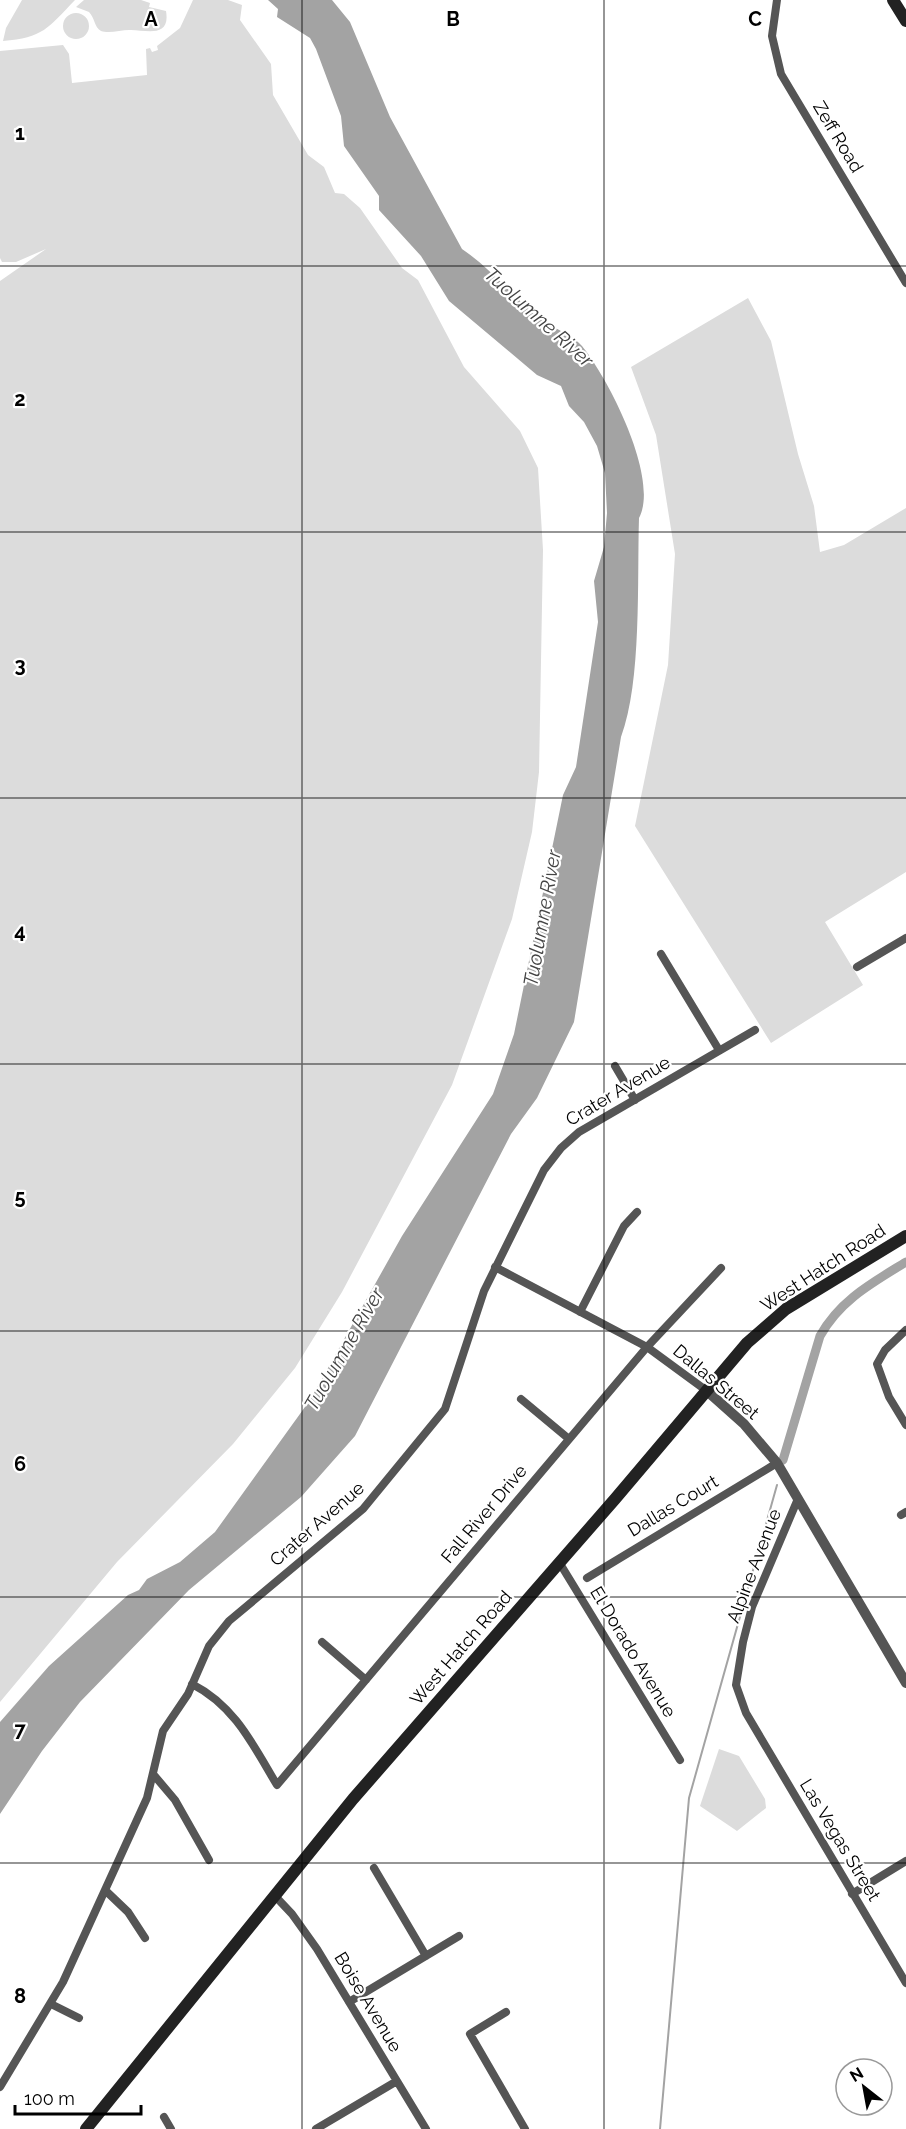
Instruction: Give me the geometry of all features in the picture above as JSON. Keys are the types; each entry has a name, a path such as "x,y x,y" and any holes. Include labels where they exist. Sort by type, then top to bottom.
{"main road":[{"path":"893,0 906,21"},
{"name":"West Hatch Road","path":"86,2129 353,1799 747,1343 786,1309 906,1236"}],"street":[{"name":"Zeff Road","path":"777,0 772,36 781,74 906,283"},
{"path":"857,967 906,938"},
{"path":"661,954 719,1050"},
{"name":"Crater Avenue","path":"0,2087 51,2004 106,1891 147,1798 155,1756 163,1731 192,1684 209,1646 229,1621 363,1509 445,1409 484,1291 552,1158 569,1139 755,1030"},
{"path":"615,1066 635,1100"},
{"path":"580,1312 624,1226 637,1212"},
{"name":"Dallas Street","path":"495,1267 647,1347 707,1391 744,1424 777,1463 797,1501 906,1683"},
{"name":"Fall River Drive","path":"192,1684 218,1699 236,1718 278,1785 569,1438 647,1347 721,1268"},
{"path":"906,1330 885,1350 877,1364 889,1397 906,1425"},
{"path":"521,1399 569,1438"},
{"name":"Dallas Court","path":"587,1578 777,1463"},
{"name":"Alpine Avenue","path":"746,1713 736,1685 743,1642 752,1607 797,1501"},
{"name":"El Dorado Avenue","path":"559,1562 680,1760"},
{"path":"322,1642 366,1680"},
{"name":"Las Vegas Street","path":"746,1713 906,1983"},
{"path":"153,1774 175,1800 209,1860"},
{"path":"852,1894 906,1861"},
{"path":"374,1868 426,1956"},
{"path":"106,1891 128,1912 145,1938"},
{"name":"Boise Avenue","path":"275,1896 304,1931 426,2129"},
{"path":"349,2002 459,1936"},
{"path":"51,2004 79,2018"},
{"path":"506,2012 470,2034 525,2129"},
{"path":"316,2129 397,2081"},
{"path":"164,2117 171,2129"}],"shaded area":[{"path":"22,0 75,0 44,30 16,40 3,41 6,28"},
{"path":"84,0 141,0 150,3 149,7 166,11 166,20 164,26 155,31 104,32 97,27 89,12 76,7"},
{"path":"193,0 228,0 242,5 240,20 271,64 273,95 308,155 324,167 335,193 344,194 360,208 402,268 418,280 464,367 520,431 538,468 543,550 539,772 532,832 512,919 452,1085 342,1292 295,1368 233,1444 117,1562 0,1702 0,281 46,249 16,262 2,262 0,258 0,51 63,45 69,54 72,83 147,75 146,49 150,48 152,52 158,50 157,46 180,28"},
{"path":"76,13 85,17 89,26 85,35 76,39 67,35 63,26 67,17"},
{"path":"748,298 771,341 798,454 814,506 820,552 844,545 906,508 906,872 825,922 863,985 771,1043 635,826 668,665 675,554 656,435 631,367"},
{"path":"719,1749 739,1756 765,1799 766,1808 737,1831 700,1806"}],"water":[{"name":"Tuolumne River","path":"268,0 332,0 350,22 390,117 462,249 548,324 579,342 605,381 628,429 643,479 644,500 639,518 637,630 632,688 621,737 574,1022 537,1098 511,1134 355,1436 301,1497 189,1590 80,1702 42,1751 0,1814 0,1722 49,1666 128,1595 139,1590 147,1579 180,1562 215,1532 310,1400 402,1236 493,1094 514,1034 563,795 576,767 598,622 594,581 604,547 607,513 605,473 597,446 584,422 569,406 561,386 537,375 449,301 421,256 379,210 379,196 344,146 341,116 316,49 310,38 277,17 278,9"}],"waterway":[{"path":"783,1460 820,1336 828,1323 858,1293 906,1262"},
{"path":"660,2129 689,1798 777,1485"}]}
